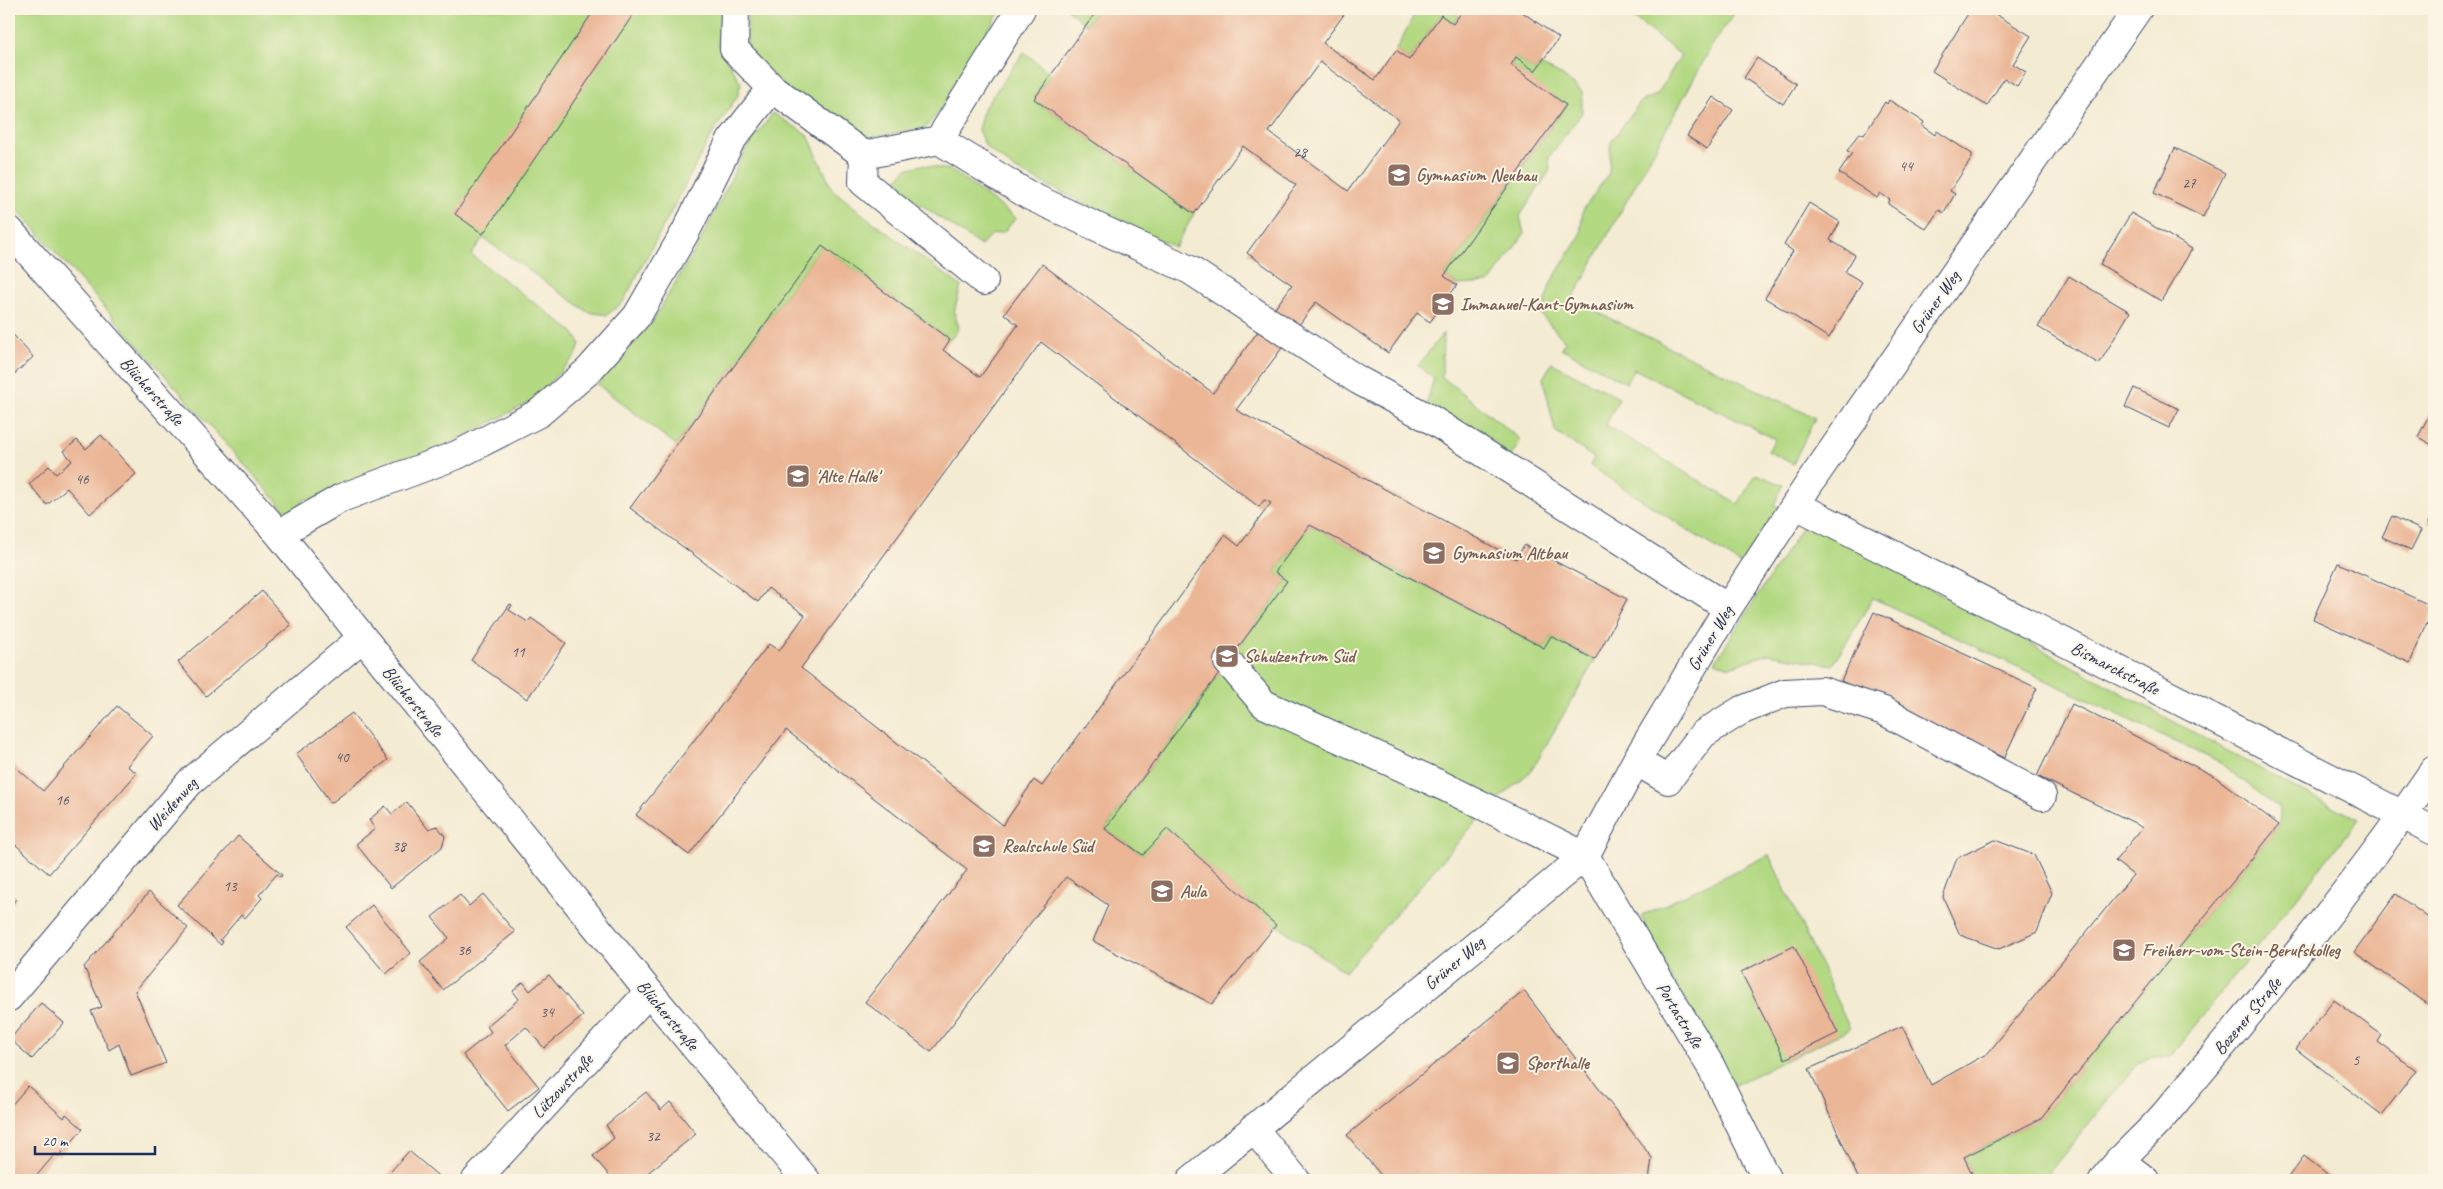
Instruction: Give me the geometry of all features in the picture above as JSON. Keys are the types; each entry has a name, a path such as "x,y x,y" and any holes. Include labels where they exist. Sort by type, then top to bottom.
{"street":[{"path":"736,9 734,49 772,88 864,155 939,140 1030,196 1190,270 1358,380 1432,420 1728,608"},
{"path":"939,140 1020,9"},
{"name":"Grüner Weg","path":"1191,1180 1585,856 1636,761 1728,608 1796,505 2138,9"},
{"path":"279,534 341,498 457,455 539,414 588,371 637,316 686,231 730,142 772,88"},
{"path":"864,155 863,182 984,281"},
{"name":"Blücherstraße","path":"9,230 279,534 649,992 806,1180"},
{"name":"Bismarckstraße","path":"1796,505 2434,831"},
{"name":"Weidenweg","path":"9,997 188,783 362,638"},
{"path":"1228,662 1264,704 1443,786 1585,856"},
{"path":"1636,761 1668,780 1703,734 1740,712 1785,693 1822,691 1884,711 2042,796"},
{"name":"Bozener Straße","path":"2111,1170 2168,1111 2286,969 2404,814 2434,770"},
{"name":"Portastraße","path":"1585,856 1710,1065 1767,1180"},
{"name":"Lützowstraße","path":"476,1180 649,992"},
{"path":"1254,1128 1296,1180"},
{"path":"2111,1170 2145,1180"}],"green space":[{"path":"9,9 721,9 718,46 741,83 738,95 710,138 623,302 607,315 588,312 483,238 471,255 573,332 580,343 573,359 530,402 450,444 316,500 304,499 291,517 9,200"},
{"path":"747,9 1001,9 938,113 925,128 871,137 849,132 777,82 747,48"},
{"path":"1067,9 1098,9 1086,25"},
{"path":"1417,9 1448,9 1459,16 1453,24 1441,15 1409,60 1396,50"},
{"path":"1616,9 1688,9 1694,13 1701,9 1737,9 1713,44 1572,300 1815,418 1793,464 1768,451 1775,439 1634,369 1626,383 1561,348 1565,341 1541,315 1551,282 1580,236 1583,210 1609,173 1611,142 1641,101 1657,95 1681,55 1625,11"},
{"path":"1024,52 1051,74 1034,99 1194,214 1175,247 1016,170 986,147 978,130 984,108"},
{"path":"1516,57 1535,71 1540,65 1563,76 1582,92 1582,113 1549,157 1550,170 1520,216 1524,234 1489,283 1457,285 1444,276 1566,106 1511,65"},
{"path":"773,113 808,135 832,189 870,220 961,286 954,312 959,328 950,340 822,246 676,445 597,384 652,322 702,238 744,152"},
{"path":"922,165 951,170 1016,218 1004,232 991,235 981,246 901,191 898,178 906,169"},
{"path":"1443,333 1442,377 1521,440 1510,458 1426,406 1434,378 1418,366"},
{"path":"1552,363 1619,398 1606,425 1738,504 1756,474 1783,485 1774,505 1784,510 1746,568 1590,466 1594,458 1555,431 1543,378"},
{"path":"1806,521 2301,791 2359,819 2169,1058 2153,1056 2137,1064 2043,1180 1975,1180 1964,1157 2040,1119 2279,825 2280,809 2220,763 1873,598 1833,665 1768,654 1730,667 1715,662"},
{"path":"1310,525 1544,648 1551,636 1595,660 1531,771 1487,809 1345,972 1276,925 1167,830 1143,855 1105,829 1287,581 1275,572"},
{"path":"1769,855 1850,1029 1726,1089 1641,916"}],"building":[{"path":"595,9 637,9 483,234 455,214"},
{"path":"1098,9 1348,9 1323,43 1375,80 1396,50 1409,60 1441,15 1453,24 1464,9 1518,9 1559,38 1535,71 1516,57 1511,65 1566,105 1444,276 1457,285 1430,322 1417,313 1388,353 1316,302 1236,410 1516,559 1524,545 1627,599 1595,660 1551,636 1544,648 1310,525 1275,572 1287,581 1105,829 1143,855 1167,829 1276,925 1212,1004 1093,941 1108,905 1066,877 931,1052 865,1002 967,870 786,730 689,855 636,815 769,644 779,651 805,615 768,588 758,602 630,508 822,246 950,340 943,350 980,377 1018,325 1004,314 1042,264 1213,393 1292,285 1247,253 1296,185 1243,146 1194,214 1034,99","holes":["1320,62 1399,120 1348,191 1269,132","1041,342 1259,507 1264,500 1271,503 1239,546 1225,535 1042,786 1034,780 1003,825 801,668"]},
{"path":"1971,9 1987,9 2031,36 2013,64 2026,72 2017,86 2004,78 1987,106 1932,71"},
{"path":"1757,58 1796,84 1783,104 1744,78"},
{"path":"1713,97 1733,110 1707,149 1687,136"},
{"path":"1889,100 1924,122 1922,126 1935,135 1937,131 1972,154 1972,158 1950,191 1955,194 1944,213 1939,210 1926,229 1888,204 1890,200 1880,193 1877,198 1839,173 1852,153 1847,151 1859,133 1864,135 1885,102 1887,104"},
{"path":"2175,148 2225,173 2203,217 2154,193"},
{"path":"1809,203 1840,222 1830,240 1855,255 1845,272 1862,282 1829,338 1765,298 1793,251 1784,245"},
{"path":"2131,213 2192,249 2161,301 2100,264"},
{"path":"2069,276 2130,312 2099,364 2038,327"},
{"path":"9,330 33,357 9,379"},
{"path":"2134,388 2179,409 2169,428 2125,407"},
{"path":"2434,405 2434,446 2418,437"},
{"path":"101,435 136,474 90,514 67,488 47,505 29,484 49,466 56,474 72,461 64,451 77,440 86,449"},
{"path":"2434,510 2434,526 2428,523"},
{"path":"2392,516 2421,530 2411,550 2382,537"},
{"path":"9,519 15,525 9,531"},
{"path":"2338,563 2434,607 2410,663 2313,619"},
{"path":"262,591 291,625 206,696 178,662"},
{"path":"510,604 512,605 509,610 528,622 531,618 566,643 527,699 471,660"},
{"path":"1874,612 2037,688 2004,758 1841,681"},
{"name":"Freiherr-vom-Stein-Berufskolleg","path":"2072,704 2214,776 2279,825 2040,1119 1964,1157 1975,1180 1859,1180 1809,1069 1902,1026 1931,1085 1988,1053 2133,875 2115,861 2142,828 2037,776"},
{"path":"117,706 153,736 127,766 137,773 49,874 9,839 9,761 43,791"},
{"path":"352,713 388,760 331,803 296,754"},
{"path":"407,802 428,829 437,826 445,836 442,847 391,888 356,844 375,829 369,820 385,806 392,814"},
{"path":"238,836 282,875 281,877 277,874 259,895 262,898 245,918 241,915 220,940 223,942 221,945 177,905"},
{"path":"1995,840 2034,855 2052,893 2037,932 1999,949 1960,935 1943,897 1957,858"},
{"path":"149,892 188,928 135,991 166,1063 131,1076 119,1044 109,1050 91,1011 102,1007 84,967"},
{"path":"9,893 16,899 9,908"},
{"path":"483,894 515,932 443,990 420,962 449,938 432,917 460,895 469,906"},
{"path":"2396,894 2434,922 2434,997 2429,1005 2354,952"},
{"path":"372,905 411,953 386,974 346,927"},
{"path":"1794,946 1838,1033 1785,1059 1741,972"},
{"path":"549,975 583,1016 544,1048 526,1027 505,1045 539,1087 508,1111 463,1055 491,1032 487,1026 519,999 513,991 523,982 530,991"},
{"name":"Sporthalle","path":"1524,991 1652,1158 1649,1180 1385,1180 1347,1135"},
{"path":"2334,1000 2382,1035 2378,1042 2416,1070 2382,1115 2296,1049"},
{"path":"41,1003 64,1023 32,1059 10,1039"},
{"path":"28,1086 64,1118 66,1114 83,1129 59,1156 55,1154 33,1180 13,1180 9,1176 9,1108"},
{"path":"646,1092 661,1110 670,1102 696,1134 639,1180 613,1180 593,1156 614,1138 606,1125"},
{"path":"409,1151 443,1180 383,1180"},
{"path":"2304,1156 2335,1180 2286,1180"}],"place":[{"name":"Gymnasium Neubau","path":"1399,175"},
{"name":"Immanuel-Kant-Gymnasium","path":"1443,304"},
{"name":"'Alte Halle'","path":"798,476"},
{"name":"Gymnasium Altbau","path":"1434,553"},
{"name":"Schulzentrum Süd","path":"1227,656"},
{"name":"Realschule Süd","path":"984,846"},
{"name":"Aula","path":"1162,891"},
{"name":"Freiherr-vom-Stein-Berufskolleg","path":"2124,950"},
{"name":"Sporthalle","path":"1508,1063"}]}
